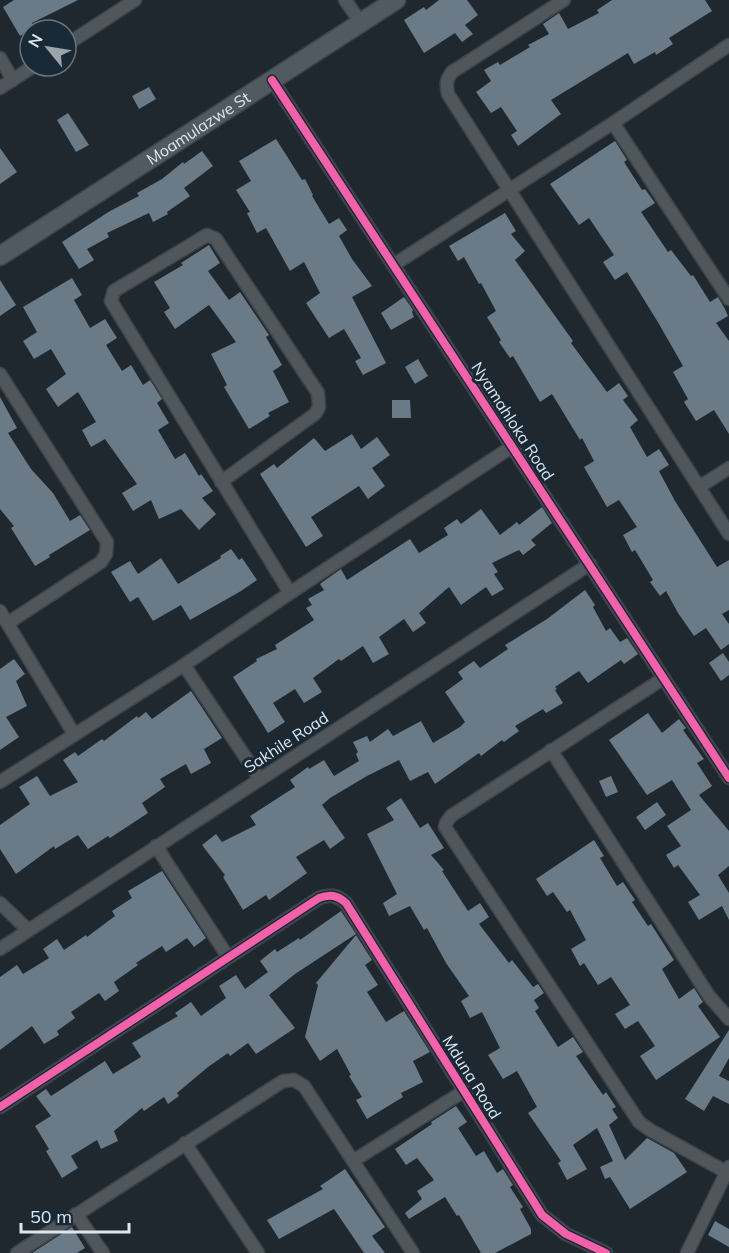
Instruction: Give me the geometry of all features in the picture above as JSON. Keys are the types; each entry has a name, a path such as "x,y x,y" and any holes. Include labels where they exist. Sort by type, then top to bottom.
{"street":[{"path":"78,37 135,0"},
{"path":"345,0 361,23"},
{"name":"Moamulazwe St","path":"0,256 396,0"},
{"path":"564,0 453,72 447,79 448,94 729,534"},
{"path":"395,264 729,45"},
{"path":"0,58 13,80"},
{"path":"0,88 18,77"},
{"name":"Nyamahloka Road","path":"272,80 395,264 728,776"},
{"path":"613,123 729,299"},
{"path":"221,482 315,414 320,400 318,393 216,239 207,235 114,291 111,302 221,482 290,592"},
{"path":"0,374 107,542 106,554 101,561 8,623"},
{"path":"0,782 184,665 290,592 513,446"},
{"path":"699,487 729,468"},
{"name":"Sakhile Road","path":"0,949 590,564"},
{"path":"0,611 74,734"},
{"path":"184,665 260,779"},
{"path":"664,678 551,750 452,816 446,823 447,831 639,1122 650,1130 728,1169 687,1253"},
{"path":"551,750 709,996 729,1019"},
{"path":"0,1107 228,957 156,846"},
{"name":"Mduna Road","path":"228,957 319,898 334,895 346,903 542,1215 566,1234 606,1253"},
{"path":"0,903 28,930"},
{"path":"18,1253 185,1143 283,1082 294,1080 304,1086 413,1253"},
{"path":"353,1161 464,1091"},
{"path":"185,1143 258,1253"},
{"path":"76,1214 103,1253"}],"building":[{"path":"14,0 78,0 42,18 18,18 18,33 3,7"},
{"path":"439,0 467,0 478,15 465,25 473,34 462,42 455,33 424,53 404,20 424,7 426,10"},
{"path":"612,0 705,0 712,11 669,38 673,44 656,55 655,52 634,64 628,53 551,100 561,114 518,146 511,135 517,131 501,107 491,113 476,92 491,81 484,70 498,62 500,65 530,47 528,45 549,34 543,24 559,13 568,29 599,13 597,10"},
{"path":"149,87 156,99 139,109 132,96"},
{"path":"68,113 89,145 76,152 57,120"},
{"path":"276,139 302,180 305,179 312,196 329,224 339,218 347,230 339,236 352,259 372,286 352,297 386,363 363,375 355,361 361,358 344,329 329,338 306,303 320,293 304,262 290,271 266,228 257,233 247,213 250,212 236,190 251,181 239,161"},
{"path":"615,141 627,160 624,162 642,190 645,189 655,203 641,212 668,252 671,250 691,276 693,275 710,302 718,297 728,316 716,323 729,341 729,434 714,410 696,421 684,402 688,399 673,372 683,366 627,272 615,280 603,262 614,255 589,218 579,225 550,184"},
{"path":"0,148 17,172 0,184"},
{"path":"202,151 213,166 184,188 190,196 167,212 168,214 153,222 149,213 107,233 109,237 87,249 94,260 79,269 62,242 110,211 139,196 137,193 162,179 183,162 184,164"},
{"path":"505,213 516,231 511,234 525,251 515,260 607,392 619,383 628,396 623,400 638,420 630,427 647,457 659,449 669,465 659,471 675,501 717,567 729,560 729,610 722,614 729,624 729,644 721,650 706,628 694,636 666,591 660,596 650,582 653,580 635,550 632,552 623,535 637,527 619,500 607,507 584,467 594,461 582,438 580,440 552,394 540,402 513,356 510,358 499,342 501,340 487,317 496,311 481,283 479,284 464,257 458,261 449,246"},
{"path":"209,245 220,263 208,271 229,300 240,292 269,335 266,337 282,365 273,371 289,402 268,413 270,416 249,429 224,387 227,385 211,354 236,342 209,305 175,329 164,312 170,308 154,282 183,265 181,263"},
{"path":"72,278 82,295 74,300 90,328 105,319 117,338 106,345 122,371 131,365 143,385 150,380 162,399 157,403 169,423 158,430 175,459 185,453 199,476 201,474 213,491 202,498 216,514 199,530 181,509 159,519 151,500 133,511 122,493 137,484 105,439 91,447 82,430 96,422 78,392 58,407 46,389 66,374 51,349 34,359 23,341 37,332 23,307"},
{"path":"0,280 16,305 0,316"},
{"path":"404,297 413,310 414,317 391,330 381,313"},
{"path":"418,359 428,376 415,384 405,367"},
{"path":"0,397 17,428 8,433 31,469 53,493 70,521 80,515 90,530 35,566 11,528 14,526 0,509"},
{"path":"392,400 410,400 411,418 392,418"},
{"path":"352,434 361,449 377,437 390,455 372,468 385,486 368,499 359,486 311,517 323,536 306,547 260,474 274,464 277,468 314,438 325,451"},
{"path":"542,507 552,523 531,540 536,545 523,555 519,550 492,563 498,572 494,574 504,589 492,596 486,587 461,605 449,587 419,613 426,623 413,632 404,619 379,637 389,654 373,663 363,646 341,661 339,659 313,678 322,692 304,703 295,689 273,703 285,722 268,733 233,677 257,661 256,659 277,649 275,645 314,620 306,608 312,605 308,599 324,590 320,584 341,569 347,580 410,539 419,553 448,535 444,528 457,519 461,524 481,509 500,535 517,522 519,525"},
{"path":"231,549 239,560 242,558 257,580 190,620 181,605 153,621 138,597 130,602 111,572 130,561 138,574 161,558 178,584 221,558 220,556"},
{"path":"585,590 595,605 593,607 606,631 610,628 620,642 627,638 638,654 624,664 621,660 588,683 579,671 555,687 563,703 546,713 543,709 515,726 519,731 504,742 502,740 481,756 479,753 435,784 428,772 410,781 399,760 330,798 322,805 345,838 330,849 324,840 296,857 307,873 269,900 266,895 243,910 223,877 225,875 202,845 216,834 222,842 256,825 250,816 295,787 290,780 308,767 309,769 324,760 334,776 359,761 353,742 367,736 370,742 388,729 393,736 421,721 433,743 460,727 465,722 445,692 463,679 458,672 474,661 480,668 508,649 505,645 547,619"},
{"path":"723,653 729,662 729,675 721,681 709,663"},
{"path":"14,659 25,674 16,681 27,706 6,717 19,737 0,750 0,669"},
{"path":"191,691 222,738 204,749 211,763 191,774 186,764 160,779 165,787 142,803 148,813 110,838 108,836 88,849 78,835 55,849 54,846 16,874 0,849 0,825 30,804 19,787 37,776 50,796 78,782 63,760 75,752 78,756 102,739 104,741 137,716 138,718 146,712 152,719"},
{"path":"648,713 662,733 679,719 686,728 683,730 704,759 697,763 712,786 699,795 729,831 729,866 718,875 729,893 729,920 722,906 699,920 688,902 700,895 678,865 674,868 666,855 681,846 667,826 691,810 672,780 647,795 609,740"},
{"path":"611,776 618,792 606,797 599,781"},
{"path":"401,798 420,828 428,823 444,848 431,855 444,870 442,871 468,911 480,903 489,917 479,924 509,963 512,960 533,987 538,984 544,993 534,1000 539,1008 535,1011 558,1047 573,1037 583,1052 576,1056 603,1095 606,1092 616,1107 612,1109 618,1118 609,1125 625,1160 647,1138 674,1153 687,1172 630,1209 610,1177 605,1179 600,1167 613,1161 597,1128 573,1145 587,1169 567,1180 558,1163 561,1161 528,1113 537,1107 517,1071 503,1079 488,1055 500,1048 482,1012 470,1018 461,1001 469,996 446,963 427,928 424,930 410,906 389,916 383,903 397,894 367,834 394,820 386,808"},
{"path":"657,802 666,815 645,830 636,817"},
{"path":"594,840 604,856 600,858 617,886 623,882 635,900 632,902 648,926 651,924 674,960 662,969 679,999 694,988 703,1002 698,1006 720,1037 656,1080 640,1056 655,1046 638,1021 625,1029 615,1014 630,1005 611,977 598,985 584,963 580,966 571,949 586,940 570,910 567,912 553,892 547,896 536,879"},
{"path":"162,871 206,938 194,947 187,938 166,952 162,946 136,963 138,965 114,982 119,991 105,1001 99,993 71,1012 75,1018 57,1031 59,1035 44,1044 32,1026 0,1050 0,977 17,965 23,974 49,958 43,949 57,939 64,950 86,935 87,937 115,916 112,911 132,898 128,891"},
{"path":"341,911 356,934 295,974 269,995 295,1028 256,1054 248,1043 230,1056 228,1053 177,1093 179,1096 168,1104 164,1097 144,1111 142,1108 114,1131 118,1141 101,1149 97,1140 71,1156 78,1168 62,1178 46,1151 49,1149 35,1126 51,1116 36,1096 46,1089 51,1096 105,1061 113,1074 141,1057 132,1043 178,1016 175,1013 191,1002 201,1016 226,998 219,986 236,975 245,989 268,972 260,961 275,949 277,952 299,938 300,940"},
{"path":"356,935 372,960 365,965 378,985 367,992 386,1022 404,1011 430,1052 413,1061 423,1082 401,1093 403,1097 367,1119 356,1100 362,1097 349,1076 351,1075 337,1049 320,1061 305,1037 318,985 316,983"},
{"path":"729,1030 729,1058 719,1076 729,1081 729,1104 713,1096 704,1111 685,1099"},
{"path":"456,1106 467,1122 458,1128 476,1156 484,1151 497,1173 503,1169 513,1185 510,1187 523,1207 520,1209 531,1229 531,1234 495,1253 481,1253 459,1215 457,1216 445,1197 409,1219 405,1213 422,1199 417,1191 434,1180 417,1158 406,1165 395,1149"},
{"path":"345,1169 385,1227 372,1236 385,1253 364,1253 334,1209 279,1239 267,1220 323,1189 320,1186"},
{"path":"715,1221 729,1229 729,1247 708,1235"},
{"path":"72,1227 85,1248 77,1253 32,1253"}],"cycle path":[{"path":"272,80 729,778"},
{"path":"0,1107 319,898 333,896 346,903 542,1215 566,1234 606,1253"}]}
